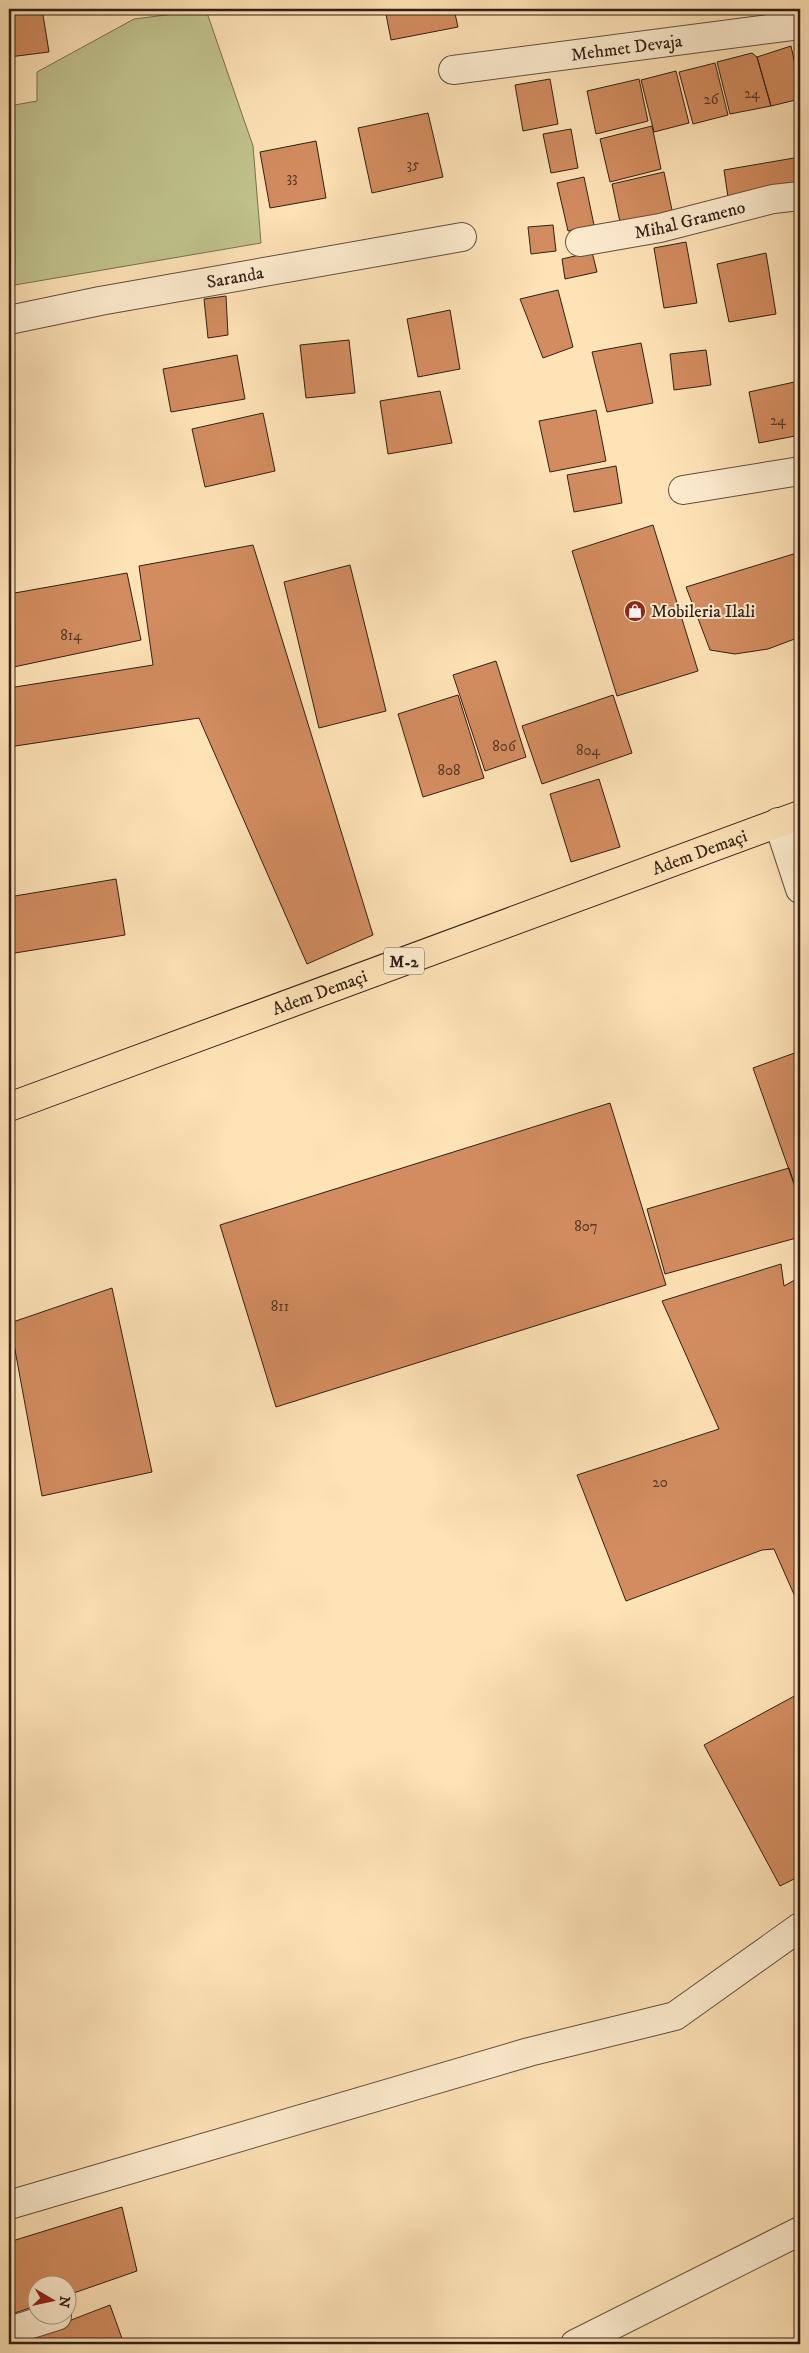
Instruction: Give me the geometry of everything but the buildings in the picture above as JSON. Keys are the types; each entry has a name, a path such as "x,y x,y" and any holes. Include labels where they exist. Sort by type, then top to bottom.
{"main road":[{"name":"Adem Demaçi","path":"9,1107 789,819"}],"street":[{"name":"Mehmet Devaja","path":"453,70 800,25"},
{"name":"Mihal Grameno","path":"580,242 660,228 773,199 800,196"},
{"name":"Saranda","path":"9,320 100,301 462,236"},
{"path":"683,490 800,470"},
{"path":"789,819 800,889"},
{"path":"9,2205 529,2052 675,2016 800,1928"},
{"path":"575,2344 800,2231"},
{"path":"9,2330 28,2324"}],"green space":[{"path":"206,10 253,146 261,243 9,286 9,106 37,101 37,72 134,19"}],"place":[{"name":"Mobileria Ilali","path":"635,611"}]}
